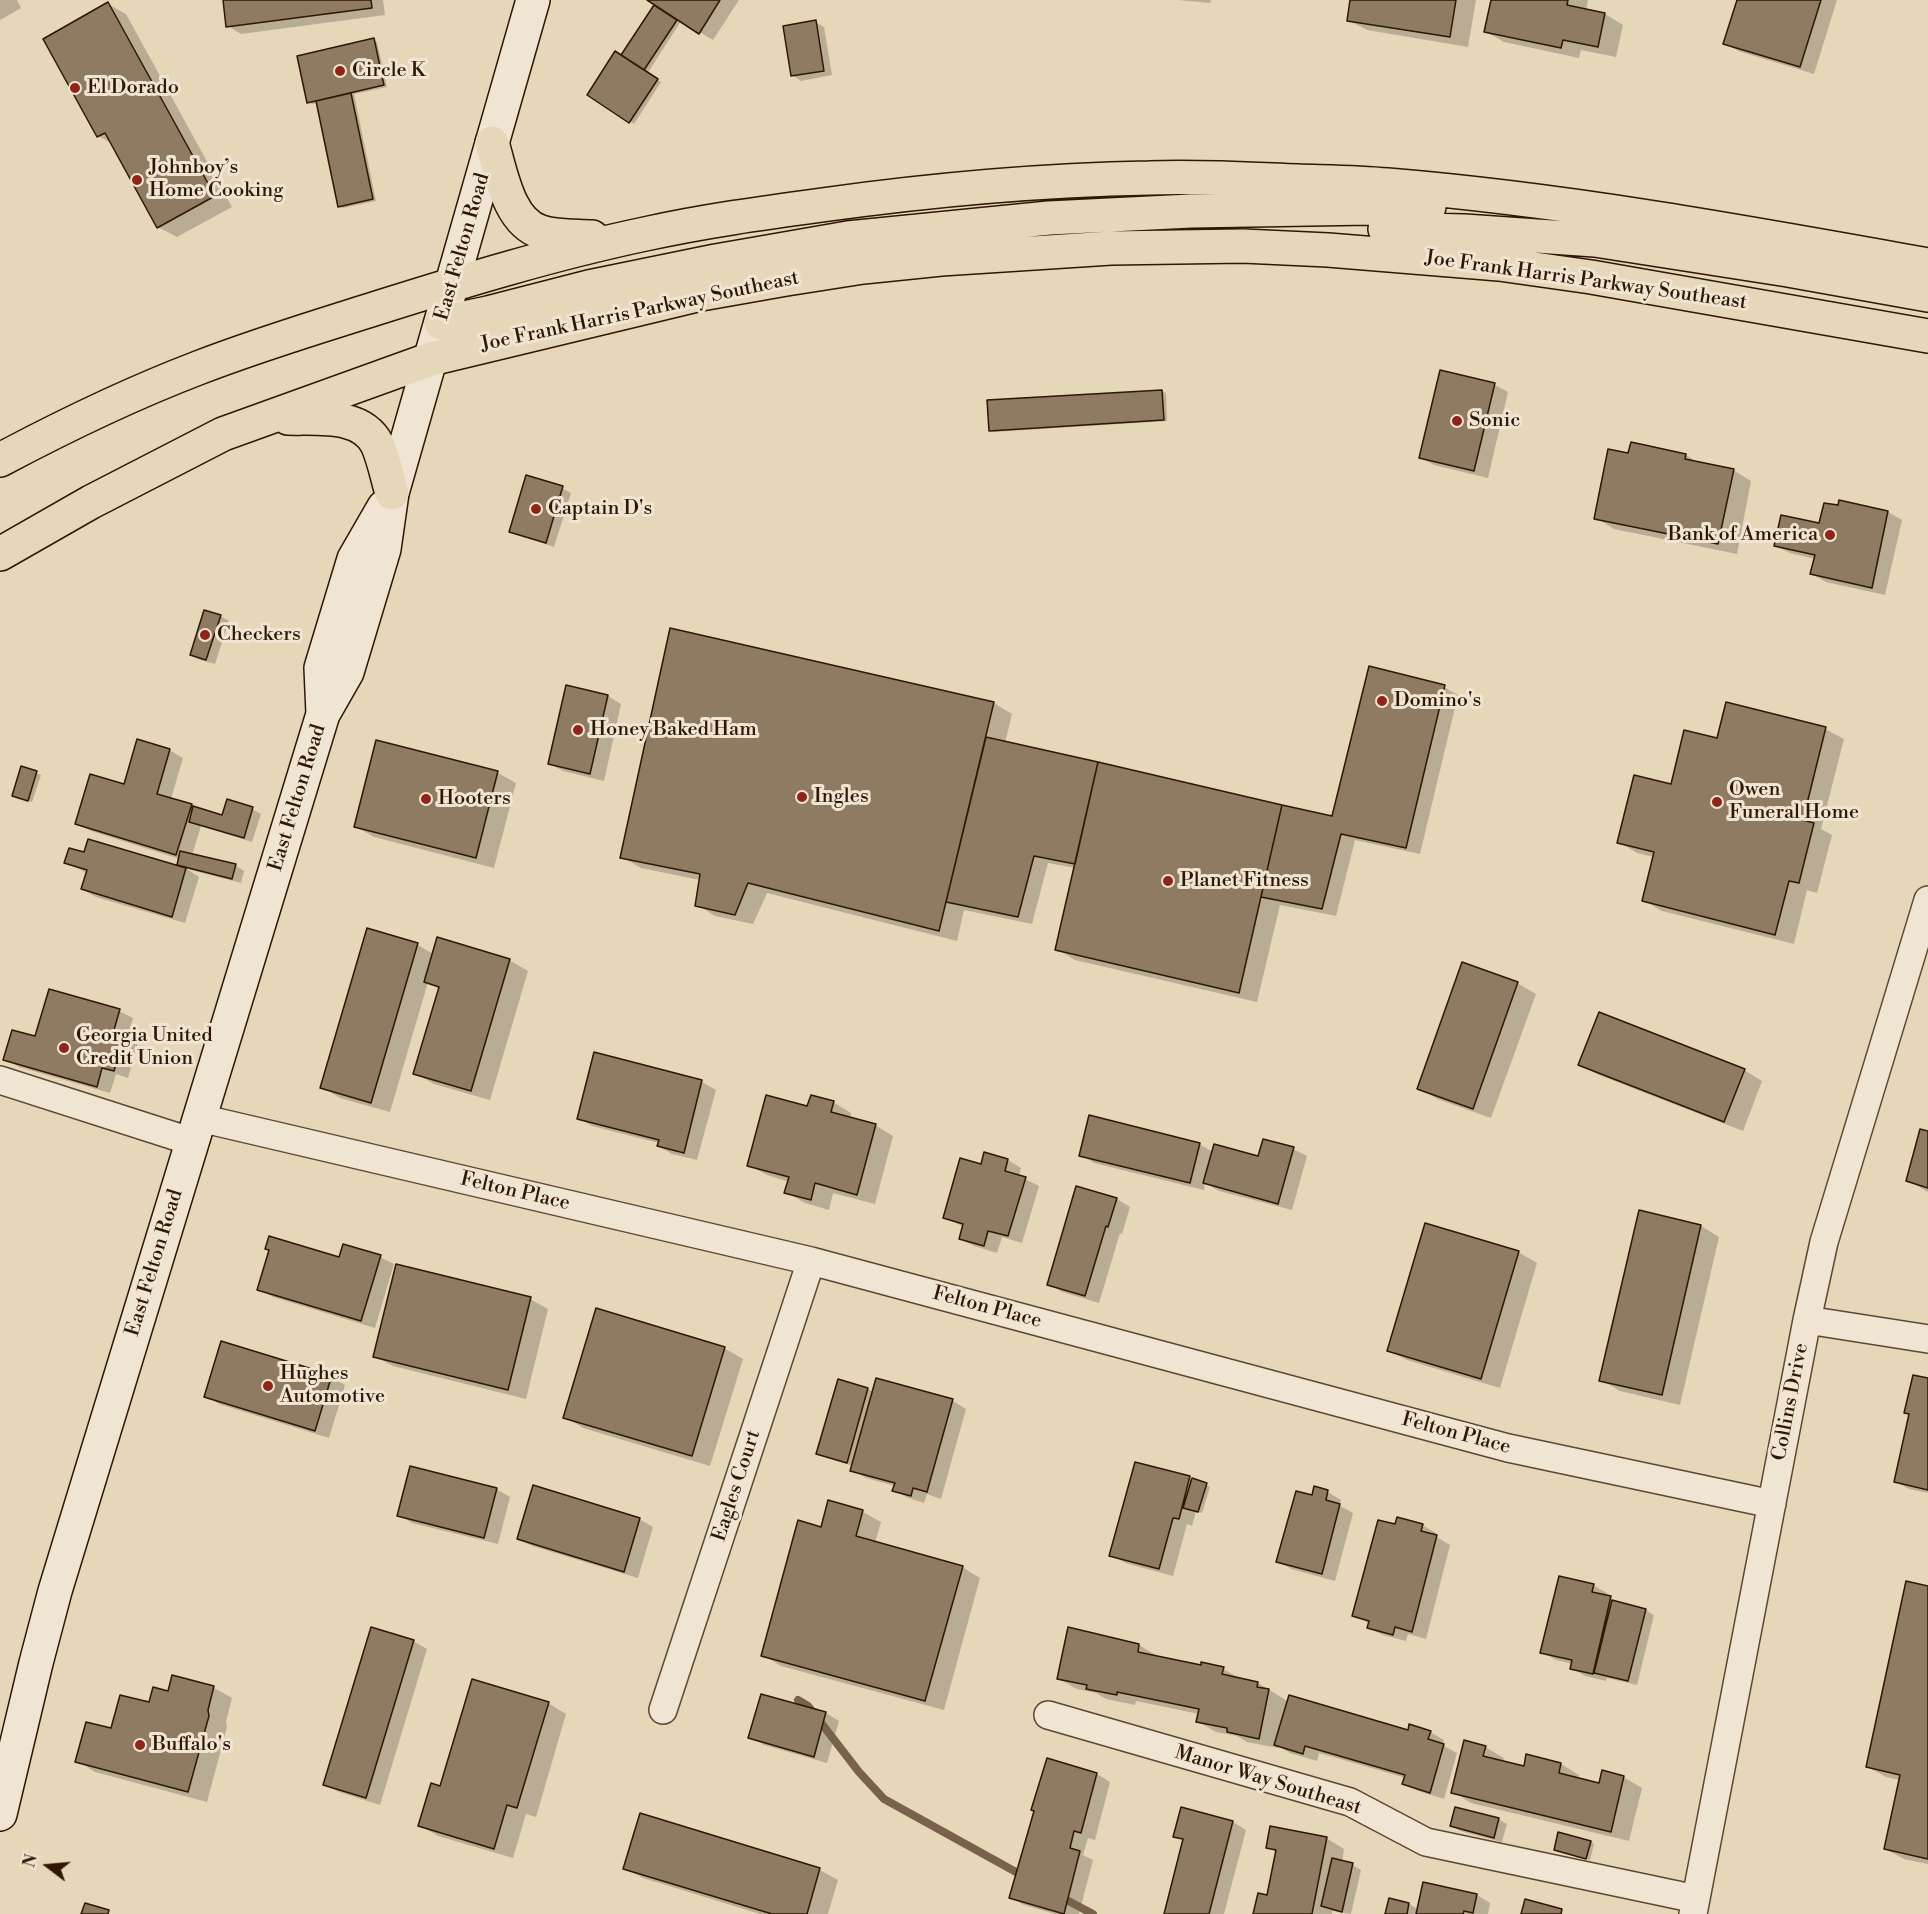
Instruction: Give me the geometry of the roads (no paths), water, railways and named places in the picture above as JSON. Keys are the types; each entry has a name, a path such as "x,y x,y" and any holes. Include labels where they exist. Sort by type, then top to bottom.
{"main road":[{"path":"492,143 512,204 518,215 528,225 539,232 553,235 621,240"},
{"path":"0,460 108,407 197,368 303,331 452,284 646,233 896,194 1150,177 1384,184 1554,203 1714,227 1928,265"},
{"path":"441,323 601,284 848,238 1049,218 1191,211 1439,207 1450,191"},
{"path":"1288,248 1325,234 1357,229 1532,234 1637,245 1928,295"},
{"name":"Joe Frank Harris Parkway Southeast","path":"0,554 91,502 223,434 431,359 701,294 862,267 1026,252 1243,246 1339,250 1499,264 1684,292 1925,337"},
{"path":"272,417 334,420 351,422 363,427 378,446 392,493"}],"street":[{"name":"East Felton Road","path":"0,1814 55,1591 323,714 321,668 354,559 392,493 533,0"},
{"name":"Collins Drive","path":"1695,1906 1807,1320 1824,1242 1928,900"},
{"name":"Felton Place","path":"0,1080 197,1130 811,1261 1508,1448 1772,1504"},
{"name":"Eagles Court","path":"663,1710 811,1261"},
{"path":"1807,1320 1928,1339"},
{"name":"Manor Way Southeast","path":"1048,1715 1350,1802 1426,1842 1695,1906"}],"waterway":[{"path":"798,1700 808,1706 859,1772 884,1799 1025,1877"},
{"path":"1059,1896 1093,1914"}],"place":[{"name":"Circle K","path":"340,71"},
{"name":"El Dorado","path":"75,88"},
{"name":"Johnboy’s Home Cooking","path":"137,180"},
{"name":"Sonic","path":"1457,421"},
{"name":"Captain D's","path":"536,509"},
{"name":"Bank of America","path":"1830,535"},
{"name":"Checkers","path":"205,635"},
{"name":"Domino's","path":"1382,701"},
{"name":"Honey Baked Ham","path":"578,730"},
{"name":"Ingles","path":"802,797"},
{"name":"Hooters","path":"426,799"},
{"name":"Owen Funeral Home","path":"1717,802"},
{"name":"Planet Fitness","path":"1168,881"},
{"name":"Georgia United Credit Union","path":"64,1048"},
{"name":"Hughes Automotive","path":"268,1386"},
{"name":"Buffalo's","path":"140,1745"}]}
